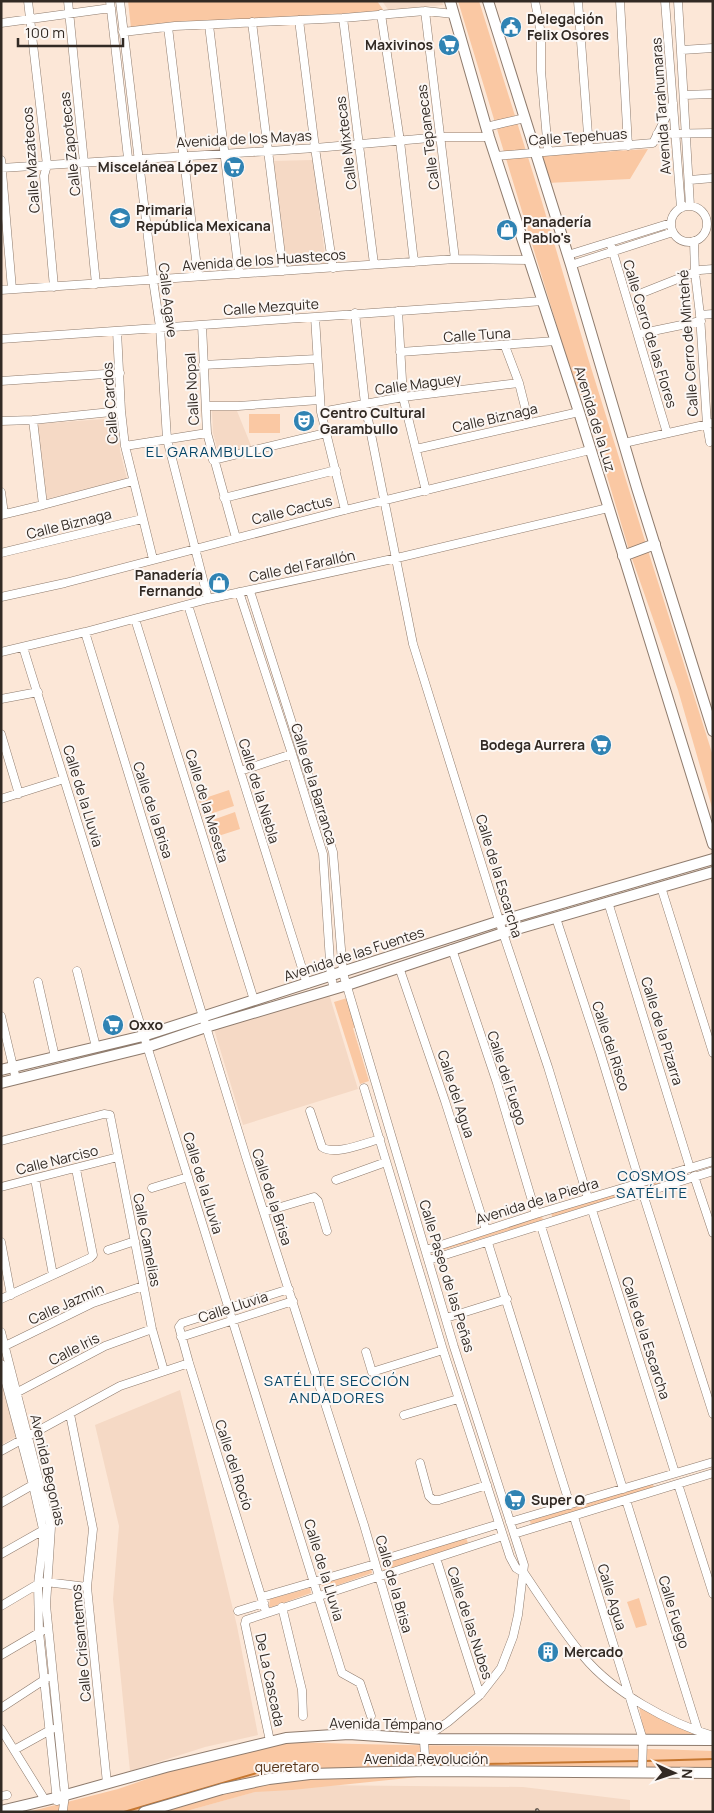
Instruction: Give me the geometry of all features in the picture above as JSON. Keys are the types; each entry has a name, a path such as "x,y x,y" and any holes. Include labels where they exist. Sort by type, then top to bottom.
{"main road":[{"name":"Avenida de la Luz","path":"450,1 487,132 556,341 713,844"},
{"name":"Avenida de la Luz","path":"488,1 570,260 713,731"},
{"path":"623,556 655,544"},
{"name":"Avenida de las Fuentes","path":"1,1070 143,1036 500,921 713,859"},
{"name":"Avenida de las Fuentes","path":"1,1083 147,1047 206,1027 347,985 503,933 713,872"},
{"name":"Avenida Témpano","path":"1,1811 286,1738 350,1734 424,1744 643,1745 713,1740"},
{"name":"Avenida Revolución","path":"144,1812 222,1789 269,1779 310,1774 426,1769 642,1769 713,1773"}],"street":[{"name":"Calle Mazatecos","path":"28,1 47,165 44,176 54,287"},
{"name":"Calle Zapotecas","path":"68,1 96,284"},
{"name":"Calle Agave","path":"120,1 160,327 167,439 208,599"},
{"path":"535,1 541,34 541,71 548,151"},
{"path":"578,1 589,148"},
{"path":"620,1 628,146"},
{"name":"Avenida Tarahumaras","path":"665,1 681,208"},
{"path":"678,1 690,180 690,206"},
{"path":"1,23 110,5 128,158"},
{"path":"123,32 168,27 344,18 425,11 454,14"},
{"name":"Calle Tepanecas","path":"425,11 455,259"},
{"path":"381,14 400,141 414,262"},
{"name":"Calle Mixtecas","path":"344,18 374,264"},
{"path":"299,20 315,148 333,268"},
{"path":"252,22 283,271"},
{"path":"209,25 239,274"},
{"path":"168,27 198,276"},
{"path":"682,50 713,48"},
{"path":"684,95 713,94"},
{"path":"674,102 657,134 686,135 713,133"},
{"name":"Avenida de los Mayas","path":"2,165 47,165 400,141 487,132 525,118"},
{"name":"Calle Tepehuas","path":"495,156 628,146 653,142 657,134"},
{"path":"2,165 12,289"},
{"path":"690,180 713,178"},
{"path":"690,206 709,217 710,227 694,242 686,242 678,239 673,232 671,223 673,215 681,208 690,206"},
{"path":"570,260 610,242 671,223"},
{"path":"570,260 612,252 673,232"},
{"name":"Calle Cerro de las Flores","path":"610,242 667,433"},
{"name":"Calle Cerro de Mintehé","path":"694,242 710,442"},
{"name":"Avenida de los Huastecos","path":"1,290 455,259 530,260"},
{"path":"642,293 700,270 713,269"},
{"name":"Calle Mezquite","path":"1,339 543,301"},
{"path":"398,311 404,398 426,491"},
{"name":"Calle de la Escarcha","path":"355,313 365,404 413,644 503,933 548,1066 588,1198"},
{"path":"643,333 713,314"},
{"path":"315,317 319,400 345,510"},
{"name":"Calle Nopal","path":"202,325 207,433 236,538"},
{"name":"Calle Cardos","path":"117,331 121,411 125,446 153,559"},
{"name":"Calle Tuna","path":"400,352 556,341"},
{"path":"505,346 519,383 529,423"},
{"path":"703,354 713,354"},
{"path":"203,365 317,359"},
{"path":"1,381 120,373"},
{"name":"Calle Maguey","path":"321,412 404,398 519,383"},
{"path":"206,406 238,406 319,400"},
{"path":"1,421 33,420 121,411"},
{"name":"Calle Biznaga","path":"416,449 578,412"},
{"path":"33,420 43,505"},
{"path":"624,443 710,424"},
{"path":"125,446 207,433"},
{"path":"213,460 326,433"},
{"name":"Calle Cactus","path":"1,597 65,583 345,510 590,450"},
{"path":"224,498 336,470"},
{"path":"1,492 2,515 133,481"},
{"name":"Calle del Farallón","path":"1,652 208,599 397,558 608,508"},
{"name":"Calle Biznaga","path":"1,553 142,519"},
{"name":"Calle de la Barranca","path":"250,591 332,852 343,973 347,985"},
{"name":"Calle de la Barranca","path":"239,592 323,854 331,977 334,988"},
{"name":"Calle de la Niebla","path":"188,604 307,984"},
{"name":"Calle de la Meseta","path":"135,619 254,1000"},
{"name":"Calle de la Brisa","path":"84,632 202,1016 379,1576 423,1726 426,1769"},
{"name":"Calle de la Lluvia","path":"23,647 342,1673 360,1683 371,1716"},
{"path":"1,699 38,692"},
{"path":"1,734 19,794"},
{"path":"240,771 292,754"},
{"path":"1,799 64,780"},
{"path":"677,883 689,876 689,866"},
{"path":"661,887 713,1053"},
{"name":"Calle de la Pizarra","path":"608,902 690,1168"},
{"name":"Calle del Risco","path":"556,918 640,1183"},
{"name":"Calle del Fuego","path":"452,950 496,1083 536,1214"},
{"name":"Calle del Agua","path":"399,967 446,1101 486,1230"},
{"path":"77,971 96,1047"},
{"path":"38,982 55,1057"},
{"name":"Calle Paseo de las Peñas","path":"347,985 446,1318 524,1565 518,1615 506,1658 501,1668 480,1695 424,1744"},
{"path":"1,1016 16,1080"},
{"name":"Calle Paseo de las Peñas","path":"364,1088 458,1399 503,1536 511,1560 516,1568 524,1573"},
{"path":"310,1111 322,1148 326,1151 334,1151 380,1140"},
{"name":"Calle Camelias","path":"1,1141 108,1114 152,1329 164,1371"},
{"name":"Calle Narciso","path":"1,1187 118,1157"},
{"name":"Avenida de la Piedra","path":"426,1250 713,1160"},
{"path":"336,1180 386,1162"},
{"path":"1,1299 93,1255 76,1169"},
{"name":"Avenida de la Piedra","path":"429,1260 713,1171"},
{"path":"666,1174 670,1185"},
{"path":"694,1176 713,1233"},
{"path":"152,1188 188,1177"},
{"path":"35,1179 53,1275"},
{"path":"643,1194 713,1414"},
{"path":"264,1212 314,1197 318,1201 327,1231"},
{"name":"Calle de la Escarcha","path":"592,1210 675,1473"},
{"path":"546,1211 550,1223"},
{"path":"541,1226 623,1489"},
{"path":"108,1250 135,1241"},
{"path":"1,1242 11,1295"},
{"path":"488,1242 570,1505"},
{"name":"Calle Jazmín","path":"3,1347 93,1303 143,1286"},
{"name":"Calle Lluvia","path":"179,1325 289,1289"},
{"path":"446,1318 507,1299"},
{"name":"Calle Lluvia","path":"181,1337 293,1301"},
{"name":"Calle del Rocío","path":"179,1325 181,1337 266,1612"},
{"name":"Calle Iris","path":"13,1395 105,1346 152,1329"},
{"name":"Avenida Begonias","path":"1,1332 20,1440 51,1527 42,1583 54,1675 58,1725 60,1796"},
{"path":"366,1352 372,1372 443,1350"},
{"path":"1,1451 120,1386 189,1363"},
{"name":"Avenida Begonias","path":"1,1364 28,1436 36,1483 44,1542 39,1632 49,1730 60,1796"},
{"path":"404,1416 458,1399"},
{"name":"Calle Crisantemos","path":"70,1414 94,1529 87,1587 107,1783"},
{"path":"510,1522 713,1462"},
{"path":"420,1463 429,1496 433,1500 444,1499 487,1485"},
{"path":"514,1534 713,1473"},
{"path":"655,1480 658,1490"},
{"path":"1,1503 36,1483"},
{"path":"678,1484 713,1594"},
{"name":"Calle Fuego","path":"626,1500 698,1731"},
{"name":"Calle Agua","path":"574,1516 631,1699 643,1745 642,1769"},
{"path":"385,1559 500,1524"},
{"path":"1,1554 42,1529 51,1527"},
{"path":"266,1612 503,1536"},
{"name":"Calle de las Nubes","path":"436,1558 480,1695"},
{"path":"238,1610 314,1581 375,1564"},
{"path":"524,1573 584,1658 598,1672 631,1699 698,1731 713,1736"},
{"path":"1,1606 42,1583 87,1587"},
{"path":"282,1607 302,1690 303,1716"},
{"name":"De La Cascada","path":"266,1612 246,1620 245,1624 270,1741"},
{"path":"1,1655 39,1632 48,1629"},
{"path":"1,1708 54,1675"},
{"path":"14,1750 58,1725"},
{"path":"1,1729 45,1800"},
{"path":"60,1796 63,1811"}],"shaded area":[{"path":"382,1 442,1 443,5 389,11"},
{"path":"313,160 326,264 284,268 271,161"},
{"path":"212,411 237,411 252,448 219,455 213,433"},
{"path":"118,418 120,451 127,479 47,499 35,424"},
{"path":"329,994 358,1089 243,1125 214,1029"},
{"path":"1,1379 17,1436 1,1445"},
{"path":"180,1390 237,1626 258,1735 205,1747 130,1771 113,1599 119,1526 95,1425"},
{"path":"276,1786 523,1787 630,1800 630,1812 183,1812"}],"green space":[{"path":"128,1 377,1 384,11 131,28"},
{"path":"458,1 479,1 542,202 588,358 713,756 713,811 678,690 629,550 607,476 605,447 601,433 574,382"},
{"path":"648,149 630,179 547,183 537,156"},
{"path":"249,414 280,414 280,433 249,433"},
{"path":"229,790 234,806 204,816 199,800"},
{"path":"235,812 240,829 212,838 207,822"},
{"path":"347,998 356,1027 353,1028 369,1081 360,1084 334,1002"},
{"path":"661,1178 663,1183 552,1217 551,1212"},
{"path":"541,1214 543,1220 437,1252 436,1248"},
{"path":"652,1483 654,1487 531,1525 530,1521"},
{"path":"465,1536 469,1545 385,1573 382,1564"},
{"path":"371,1569 372,1573 324,1590 321,1584"},
{"path":"310,1588 311,1593 269,1607 270,1599"},
{"path":"639,1598 647,1625 636,1628 627,1602"},
{"path":"639,1706 710,1739 645,1740"},
{"name":"queretaro","path":"293,1742 713,1751 713,1773 466,1772 292,1790 255,1792 183,1812 28,1812 118,1789 220,1754"}],"waterway":[{"path":"645,1761 713,1759"},
{"path":"428,1765 640,1761"},
{"path":"388,1767 423,1766"},
{"path":"124,1812 260,1772 296,1771"}],"place":[{"name":"Delegación Felix Osores","path":"511,27"},
{"name":"Maxivinos","path":"449,45"},
{"name":"Miscelánea López","path":"234,167"},
{"name":"Primaria República Mexicana","path":"120,218"},
{"name":"Panadería Pablo's","path":"507,230"},
{"name":"Centro Cultural Garambullo","path":"304,421"},
{"name":"Panadería Fernando","path":"219,583"},
{"name":"Bodega Aurrera","path":"601,745"},
{"name":"Oxxo","path":"113,1025"},
{"name":"Super Q","path":"515,1500"},
{"name":"Mercado","path":"548,1652"}],"district":[{"name":"EL GARAMBULLO","path":"210,452"},
{"name":"COSMOS SATÉLITE","path":"652,1184"},
{"name":"SATÉLITE SECCIÓN ANDADORES","path":"337,1390"}]}
